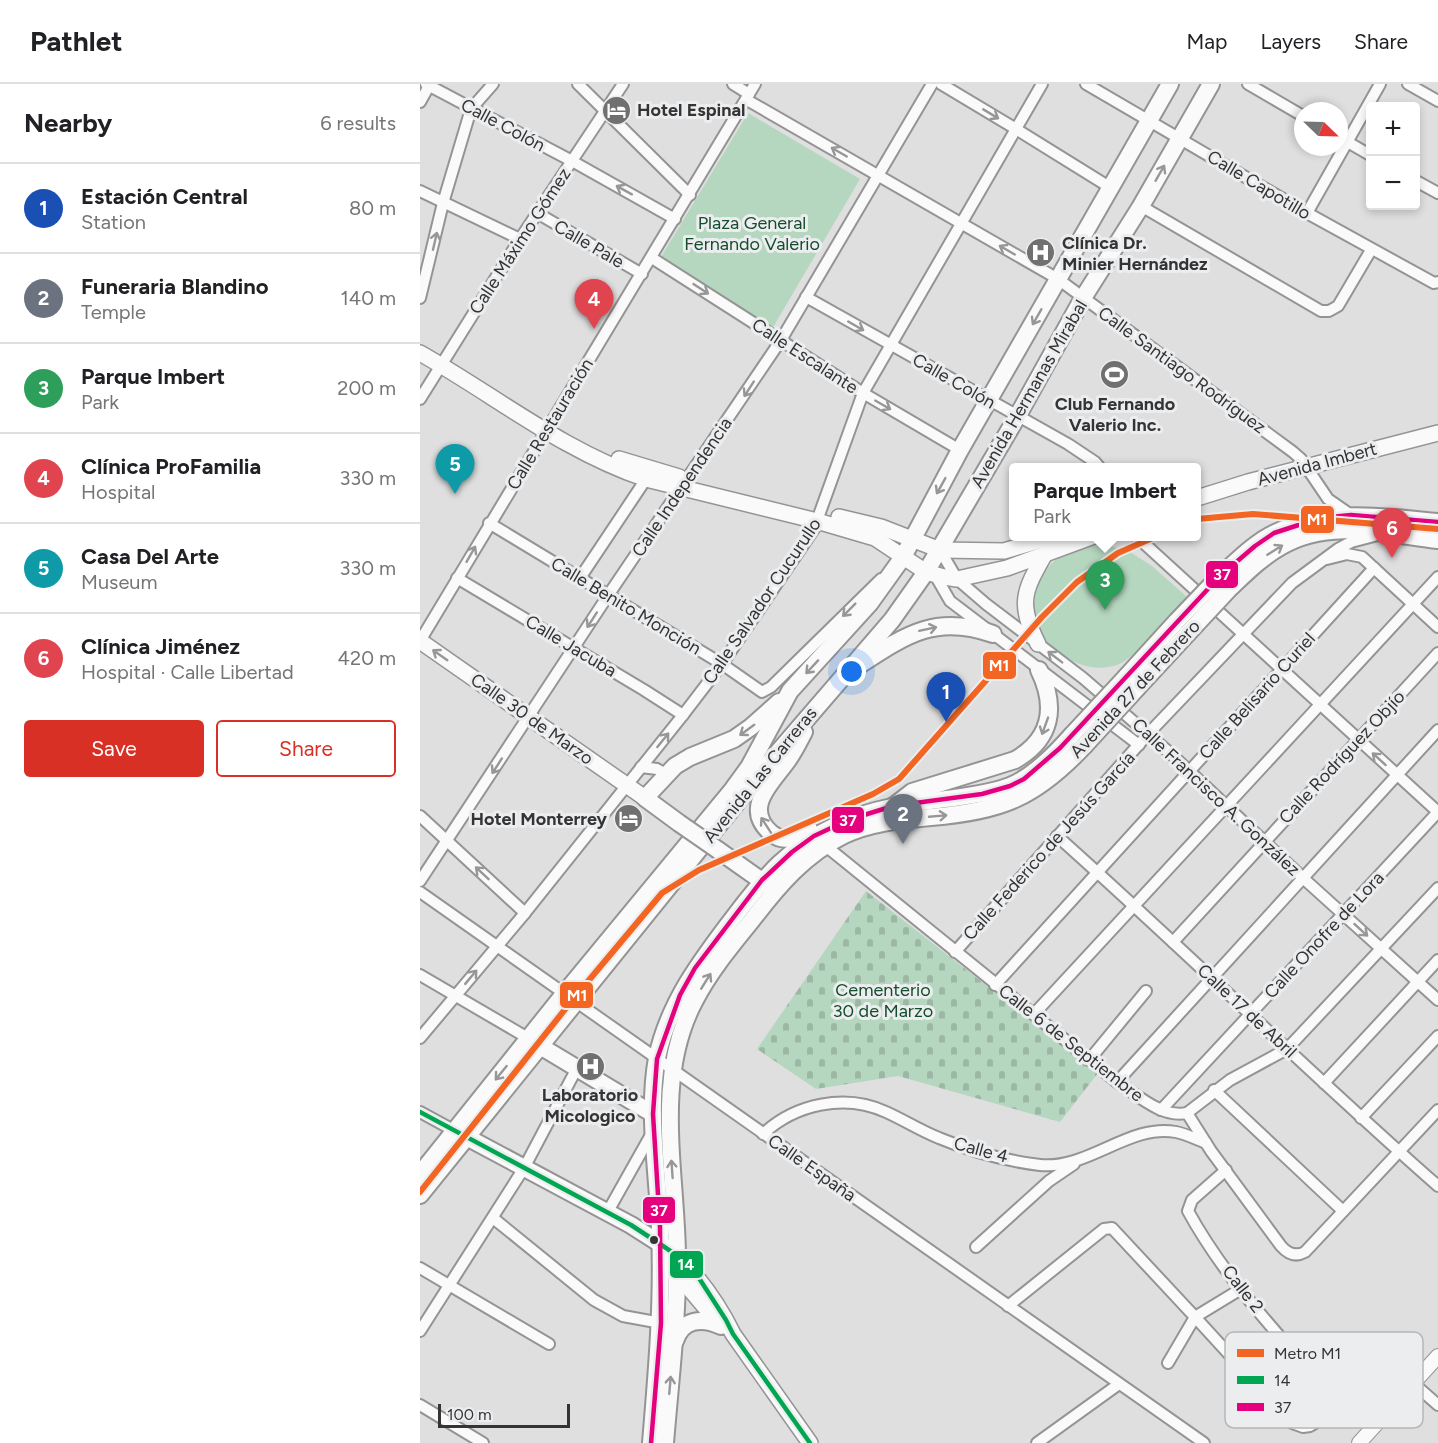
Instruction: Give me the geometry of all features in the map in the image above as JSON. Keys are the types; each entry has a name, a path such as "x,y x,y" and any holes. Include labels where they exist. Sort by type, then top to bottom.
{"main road":[{"name":"Avenida Hermanas Mirabal","path":"912,539 960,450 1170,84"},
{"name":"Avenida Hermanas Mirabal","path":"940,550 1083,298 1141,206 1211,84"},
{"path":"420,342 444,361 548,428 647,474 819,517 881,527 940,550 1004,550 1039,541"},
{"path":"420,353 444,361"},
{"name":"Avenida Imbert","path":"1201,497 1248,482 1438,433"},
{"name":"Avenida 27 de Febrero","path":"651,1443 661,1323 659,1209 653,1122 657,1059 680,995 695,968 769,885 787,876 819,841 848,819 893,813 960,814 1010,802 1033,791 1042,784 1078,740 1225,582 1255,546 1274,533 1320,518 1351,515 1438,522"},
{"path":"819,517 875,538 931,573 957,579 1007,568 1082,541"},
{"name":"Avenida 27 de Febrero","path":"1225,582 1282,545 1324,532 1349,529 1438,540"},
{"name":"Avenida Las Carreras","path":"420,1195 461,1134 733,789 749,767 790,691 870,603 903,557 912,539"},
{"name":"Avenida Las Carreras","path":"569,998 931,573 940,550"},
{"path":"1038,644 1026,617 1024,603 1027,589 1045,554"},
{"path":"841,678 911,633 951,625 966,626 993,634"},
{"name":"Calle 30 de Marzo","path":"420,641 769,885"},
{"path":"819,703 793,753 762,794 759,805 763,824 774,836 781,839 789,839 831,816 873,801 912,792 1015,760 1026,754 1043,734 1049,718 1046,685 1039,670"},
{"path":"645,798 666,774 690,756 734,739 751,727 790,691"},
{"path":"767,765 793,753"},
{"path":"873,801 893,813 912,792"},
{"name":"Avenida 27 de Febrero","path":"665,1443 678,1256 672,1157 672,1070 683,1029 694,1002 769,885"},
{"path":"534,1042 577,1068 653,1122"},
{"path":"461,1134 631,1225 678,1256 697,1275 726,1320 727,1330"},
{"name":"Avenida Las Carreras","path":"420,1174 461,1134"},
{"path":"631,1225 639,1226 650,1220 659,1209"},
{"path":"660,1262 677,1274 727,1330 810,1443"},
{"path":"673,1351 676,1337 686,1324 699,1320 711,1321 727,1330"}],"street":[{"path":"420,298 443,203 471,109 494,84"},
{"path":"578,84 690,195"},
{"name":"Calle Máximo Gómez","path":"420,399 520,239 623,84"},
{"name":"Calle Santiago Rodríguez","path":"733,84 750,92 878,175 1058,279 1293,452 1328,499 1351,515"},
{"name":"Calle Independencia","path":"420,881 609,594 781,340 932,84"},
{"path":"941,84 1111,189"},
{"name":"Calle Salvador Cucurullo","path":"420,1038 498,946 683,715 722,664 819,517 863,393 1042,84"},
{"name":"Calle Capotillo","path":"1086,84 1371,250 1436,282"},
{"path":"1248,84 1294,111"},
{"path":"1348,132 1380,84"},
{"path":"1408,84 1438,101"},
{"path":"420,102 428,85"},
{"name":"Calle Colón","path":"428,85 572,161 675,219"},
{"name":"Calle Restauración","path":"420,641 750,92"},
{"path":"1348,143 1366,152"},
{"path":"1307,213 1335,156"},
{"path":"1420,183 1438,194"},
{"path":"420,191 520,239"},
{"path":"1141,206 1321,310 1329,311 1338,306 1371,250"},
{"name":"Calle Pale","path":"537,213 642,274"},
{"name":"Calle Escalante","path":"652,258 863,393 960,450"},
{"name":"Calle Colón","path":"806,297 1068,444 1096,463"},
{"path":"580,578 647,474"},
{"name":"Calle Benito Monción","path":"489,523 609,594 722,664 762,692"},
{"name":"Calle Federico de Jesús García","path":"955,952 1148,734 1292,583 1351,542 1385,534"},
{"path":"1140,541 1438,812"},
{"name":"Calle Francisco A. González","path":"940,550 957,579 1083,678 1190,770 1303,878 1438,1000"},
{"path":"1321,561 1347,554 1357,555 1438,627"},
{"name":"Calle Belisario Curiel","path":"995,984 1374,568"},
{"path":"767,712 762,692 771,687 875,583 893,572"},
{"path":"931,573 950,601 1139,745"},
{"path":"1034,1014 1438,577"},
{"name":"Calle Jacuba","path":"458,578 683,715"},
{"name":"Calle Rodríguez Objío","path":"1173,942 1438,653"},
{"path":"1117,1082 1438,730"},
{"path":"641,767 657,769 666,774"},
{"name":"Calle Onofre de Lora","path":"1161,1110 1438,812"},
{"path":"420,816 525,912"},
{"name":"Calle 17 de Abril","path":"1057,836 1361,1118 1438,1186"},
{"name":"Calle 6 de Septiembre","path":"819,841 1117,1082 1161,1110 1174,1114 1187,1113"},
{"path":"1438,888 1287,1048 1214,1090 1187,1113 1206,1143 1284,1249 1292,1254 1305,1252 1438,1110"},
{"name":"Calle España","path":"420,892 1204,1443"},
{"path":"1324,1083 1438,960"},
{"path":"420,975 534,1042"},
{"path":"1090,1059 1146,991"},
{"path":"1361,1118 1438,1036"},
{"path":"420,1331 524,1168 577,1068"},
{"path":"1214,1090 1343,1210"},
{"name":"Calle 4","path":"763,1134 776,1122 795,1112 819,1104 849,1104 885,1111 939,1138 992,1155 1041,1165 1077,1161 1152,1132 1177,1132 1206,1143"},
{"path":"420,1112 461,1134"},
{"path":"607,1213 653,1122"},
{"path":"976,1247 1049,1181 1077,1161"},
{"name":"Calle 2","path":"1226,1170 1192,1200 1188,1211 1197,1228 1241,1289 1278,1332"},
{"path":"493,1218 594,1300 623,1316 661,1323"},
{"path":"1008,1306 1104,1229 1112,1228 1225,1350"},
{"path":"420,1268 549,1344"},
{"path":"1168,1363 1195,1317 1241,1289"},
{"path":"1423,1372 1438,1356"},
{"path":"1037,1443 1119,1384"},
{"path":"1423,1392 1438,1405"},
{"path":"420,1405 483,1443"},
{"path":"1360,1442 1372,1428"}],"green space":[{"name":"Plaza General Fernando Valerio","path":"748,113 860,179 772,329 661,257"},
{"path":"1104,544 1130,552 1152,566 1187,597 1144,644 1126,660 1107,667 1095,667 1071,660 1050,645 1036,624 1034,608 1040,581 1053,563 1070,551"},
{"name":"Cementerio 30 de Marzo","path":"866,891 1098,1073 1060,1122 898,1076 816,1089 757,1049"}],"metro line":[{"name":"M1","path":"1201,519 1253,514 1438,529"},
{"name":"M1","path":"420,1192 574,998 662,893 699,870 873,794 899,779 1042,617 1077,582 1118,553 1146,541"}],"transit line":[{"name":"37","path":"651,1443 661,1323 660,1227 653,1114 657,1059 680,995 695,968 762,880 792,852 814,836 848,820 893,806 982,794 1010,786 1024,779 1060,748 1220,576 1274,533 1320,518 1351,515 1438,522"},
{"name":"14","path":"420,1112 631,1225 678,1256 697,1275 733,1334 810,1443"}],"place":[{"name":"Hotel Espinal","path":"616,110"},
{"name":"Clínica Dr. Minier Hernández","path":"1041,253"},
{"name":"Clínica ProFamilia","path":"594,329"},
{"name":"Club Fernando Valerio Inc.","path":"1115,375"},
{"name":"Casa Del Arte","path":"455,494"},
{"name":"Clínica Jiménez","path":"1392,558"},
{"name":"Parque Imbert","path":"1105,610"},
{"name":"Estación Central","path":"946,722"},
{"name":"Hotel Monterrey","path":"628,819"},
{"name":"Funeraria Blandino","path":"903,844"},
{"name":"Laboratorio Micologico","path":"590,1066"}]}
